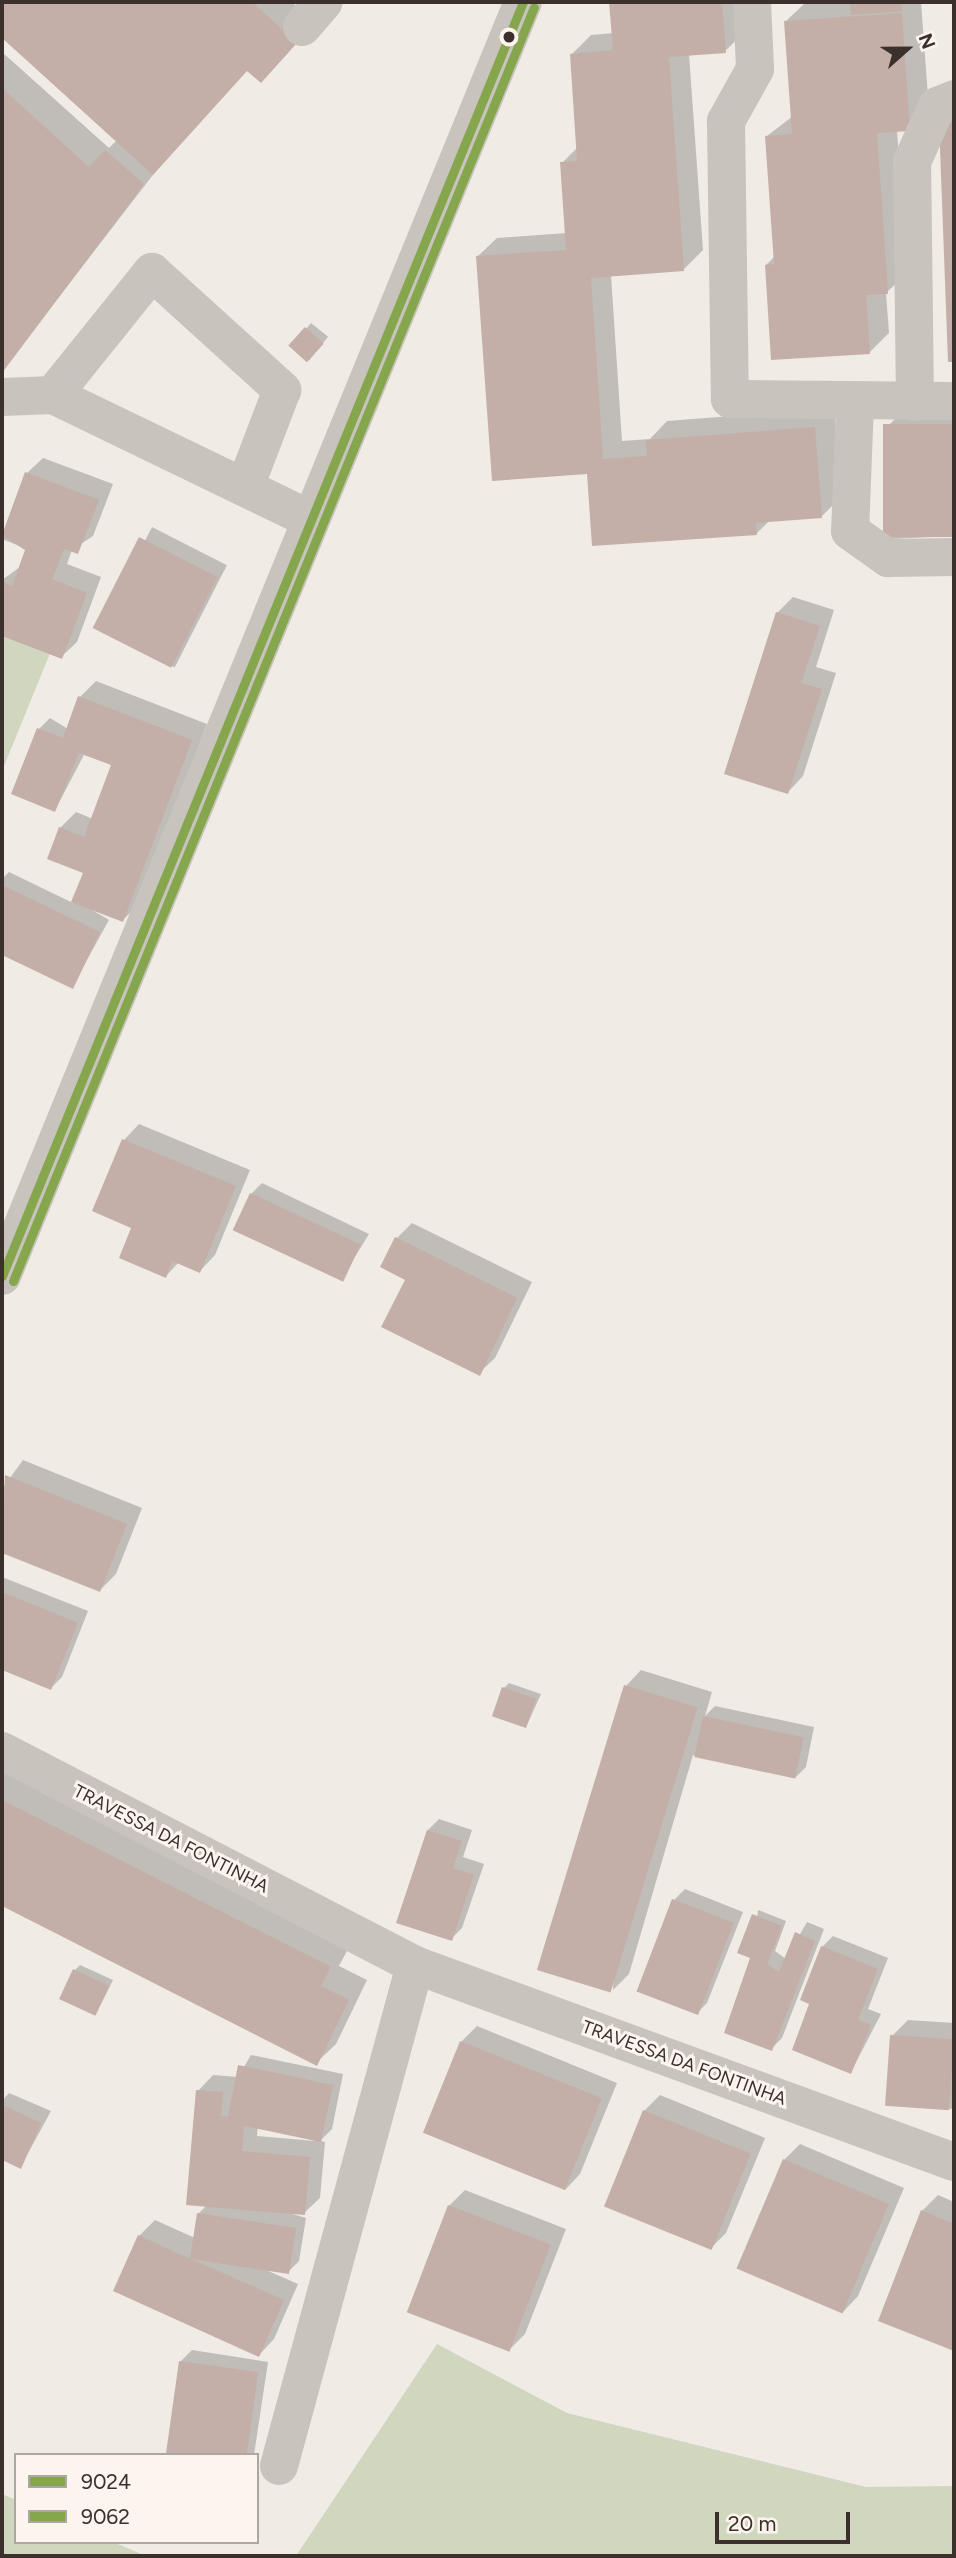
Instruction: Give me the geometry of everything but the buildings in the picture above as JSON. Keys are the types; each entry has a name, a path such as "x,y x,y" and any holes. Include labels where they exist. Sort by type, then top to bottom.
{"street":[{"path":"2,1276 308,518 523,2"},
{"path":"752,2 755,69 726,121 730,399 855,403 954,401"},
{"path":"915,402 912,162 937,106 954,99"},
{"path":"53,395 152,272 282,390 245,487"},
{"path":"2,397 53,395 308,518"},
{"path":"855,403 850,531 888,558 954,557"},
{"name":"TRAVESSA DA FONTINHA","path":"2,1751 415,1965 954,2161"},
{"path":"279,2466 415,1965"}],"green space":[{"path":"2,621 55,641 2,771"},
{"path":"437,2344 567,2413 866,2487 954,2486 954,2556 296,2556"},
{"path":"2,2494 14,2499 14,2544 118,2544 146,2556 2,2556"}],"transit line":[{"name":"9024","path":"2,1276 523,2"},
{"name":"9062","path":"13,1281 534,7"}]}
